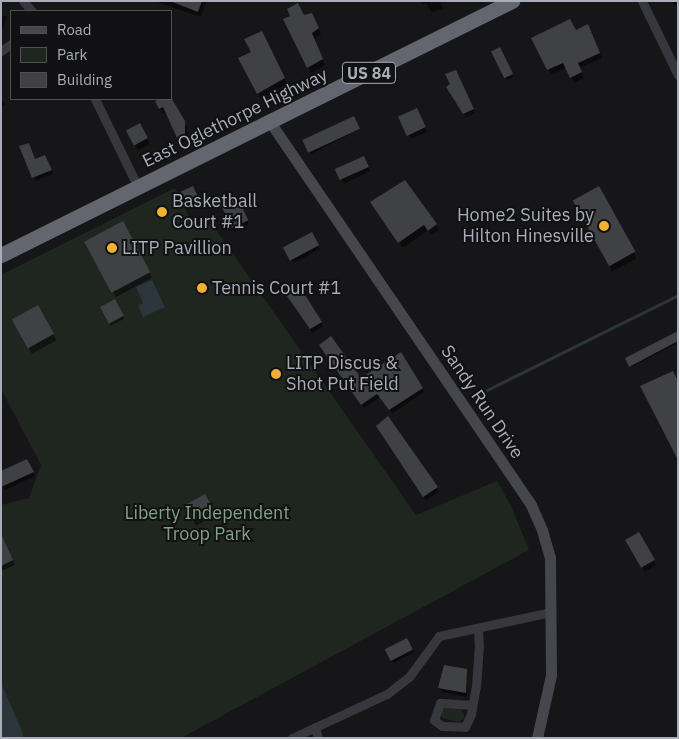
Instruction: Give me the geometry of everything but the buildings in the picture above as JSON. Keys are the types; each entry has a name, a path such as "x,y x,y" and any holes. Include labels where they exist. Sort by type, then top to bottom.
{"highway":[{"name":"East Oglethorpe Highway","path":"1,256 512,1"}],"street":[{"path":"642,1 678,75"},
{"path":"95,100 138,187"},
{"name":"Sandy Run Drive","path":"270,122 531,504 550,558 551,675 537,738"},
{"path":"292,738 387,694 409,677 439,636 551,612"},
{"path":"472,705 479,648 478,628"},
{"path":"315,727 318,738"}],"green space":[{"name":"Liberty Independent Troop Park","path":"175,188 195,230 212,224 416,515 497,481 511,506 529,550 181,738 1,738 1,505 29,498 41,465 1,389 1,275"},
{"path":"444,707 462,710 465,718 459,722 442,718 441,711"}],"shaded area":[{"path":"152,280 165,307 143,317 138,306 143,303 136,287"},
{"path":"1,683 22,731 23,738 1,738"}],"waterway":[{"path":"487,390 678,295"}],"place":[{"name":"Basketball Court #1","path":"162,212"},
{"name":"Home2 Suites by Hilton Hinesville","path":"604,226"},
{"name":"LITP Pavillion","path":"112,248"},
{"name":"Tennis Court #1","path":"202,288"},
{"name":"LITP Discus & Shot Put Field","path":"276,374"}]}
